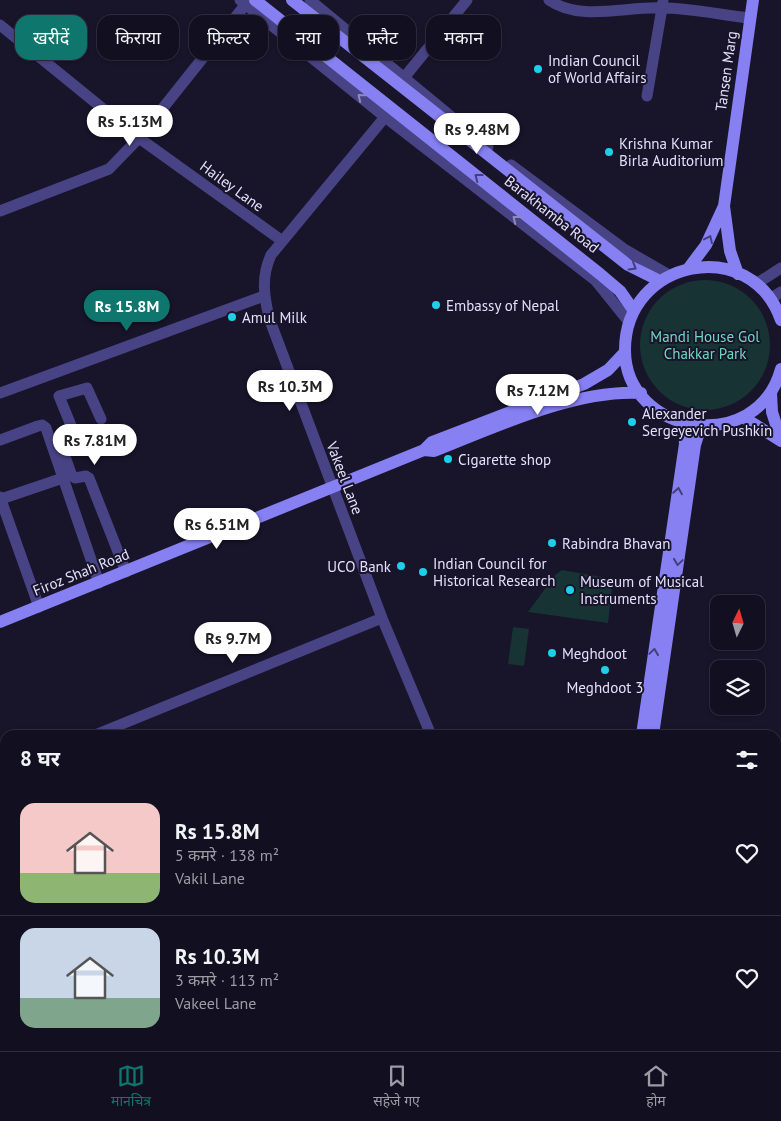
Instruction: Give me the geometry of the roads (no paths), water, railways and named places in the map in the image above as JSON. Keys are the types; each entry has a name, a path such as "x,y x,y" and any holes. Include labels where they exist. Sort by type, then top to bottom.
{"main road":[{"name":"Barakhamba Road","path":"292,0 628,265 664,278"},
{"name":"Tansen Marg","path":"738,274 730,251 724,206 752,0"},
{"name":"Barakhamba Road","path":"247,1 620,290 631,316"},
{"name":"Tansen Marg","path":"688,268 706,246 724,206"},
{"path":"781,320 776,296 756,284 738,274 713,267 688,268 664,278 645,294 631,316 625,352 629,371 640,393 659,411 684,423 702,426 725,424 743,417 762,403 771,393 778,382 781,369"},
{"name":"Firoz Shah Road","path":"0,622 333,489 424,450 432,442 584,384 608,370 625,352"},
{"name":"Firoz Shah Road","path":"424,450 434,451 523,417 590,396 611,393 640,393"},
{"path":"771,393 772,412 781,440"},
{"path":"743,417 781,440"},
{"path":"643,730 685,444 684,423"},
{"path":"654,730 695,445 702,426"}],"street":[{"path":"310,0 403,79 551,195 594,224 664,278"},
{"path":"403,79 467,0"},
{"path":"549,0 567,9 588,11 663,4 750,18"},
{"path":"0,211 109,169 139,138 247,1 385,117 596,281 631,316"},
{"path":"647,96 663,4"},
{"name":"Hailey Lane","path":"0,26 139,138 281,240"},
{"name":"Vakeel Lane","path":"385,117 271,254 264,272 264,296 269,318 382,618 429,730"},
{"path":"756,284 781,268"},
{"path":"0,393 264,296"},
{"path":"101,419 87,388 59,396 77,440 74,445 66,447 63,451 72,476 74,478 89,478 126,572"},
{"path":"0,440 42,425 46,428 99,583"},
{"path":"39,606 0,498 63,478"},
{"path":"107,730 382,618"}],"place":[{"name":"Indian Council of World Affairs","path":"538,69"},
{"name":"Krishna Kumar Birla Auditorium","path":"609,152"},
{"name":"Embassy of Nepal","path":"436,305"},
{"name":"Amul Milk","path":"232,317"},
{"name":"Alexander Sergeyevich Pushkin","path":"632,422"},
{"name":"Cigarette shop","path":"448,459"},
{"name":"Rabindra Bhavan","path":"552,543"},
{"name":"UCO Bank","path":"401,566"},
{"name":"Indian Council for Historical Research","path":"423,572"},
{"name":"Museum of Musical Instruments","path":"570,590"},
{"name":"Meghdoot","path":"552,653"},
{"name":"Meghdoot 3","path":"605,670"}],"park label":[{"name":"Mandi House Gol Chakkar Park","path":"705,344"}]}
